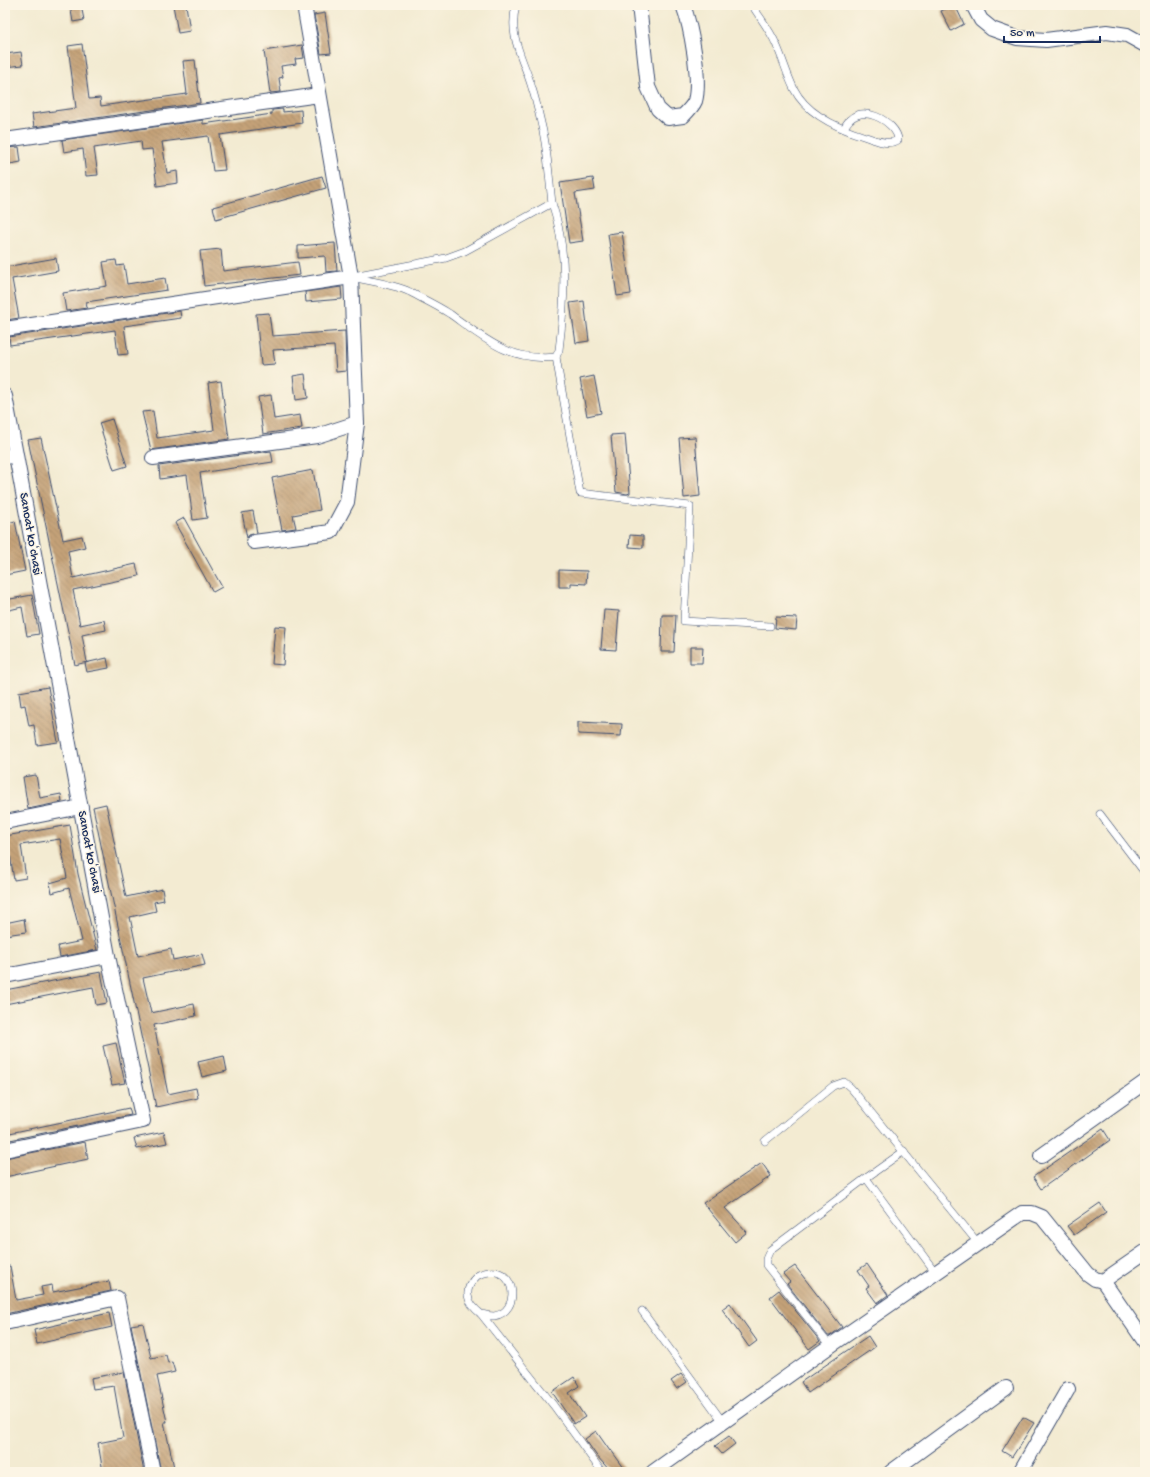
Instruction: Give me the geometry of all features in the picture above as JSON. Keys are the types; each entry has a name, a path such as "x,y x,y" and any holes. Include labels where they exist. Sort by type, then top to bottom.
{"street":[{"path":"254,542 331,532 347,502 357,423 351,277 304,5"},
{"path":"639,5 648,87 658,109 668,118 683,116 695,102 697,81 691,31 683,5"},
{"path":"973,5 981,20 992,30 1017,38 1046,40 1106,32 1127,35 1145,45"},
{"path":"5,140 319,94"},
{"path":"5,328 351,277"},
{"name":"Sanoat koʻchasi","path":"5,396 10,456 108,956 143,1121 5,1150"},
{"path":"154,458 317,436 357,423"},
{"path":"5,822 80,807"},
{"path":"5,976 108,956"},
{"path":"1041,1156 1145,1082"},
{"path":"653,1472 978,1242 1022,1213 1032,1213 1042,1217 1088,1274 1095,1279 1103,1281 1145,1342"},
{"path":"1103,1281 1145,1252"},
{"path":"5,1323 117,1298 153,1472"},
{"path":"891,1472 1006,1388"},
{"path":"1020,1472 1068,1389"}],"lane":[{"path":"516,5 513,18 513,34 532,88 541,123 552,203 561,238 564,294 559,350 556,357 580,493 690,506 684,621 770,626"},
{"path":"752,5 775,42 795,90 811,110 831,123 844,129 878,141 894,143 898,140 898,136 894,130 884,121 864,114 855,115 849,119 844,129"},
{"path":"351,277 446,258 465,251 552,203"},
{"path":"351,277 408,291 448,313 488,342 513,354 540,359 556,357"},
{"path":"1100,814 1145,873"},
{"path":"765,1141 832,1086 844,1082 851,1088 904,1151 978,1242"},
{"path":"830,1346 766,1265 766,1259 770,1250 904,1151"},
{"path":"866,1178 936,1273"},
{"path":"481,1314 494,1316 505,1310 512,1300 512,1287 505,1276 493,1271 481,1273 471,1282 468,1294 472,1306 481,1314 554,1406 602,1472"},
{"path":"642,1311 723,1422"}],"building":[{"path":"70,5 81,5 84,20 73,22"},
{"path":"173,5 186,5 190,31 178,33"},
{"path":"955,5 964,24 951,31 941,11"},
{"path":"325,13 331,53 321,54 314,15"},
{"path":"82,44 89,99 100,98 101,106 187,94 183,61 195,60 200,103 34,127 32,114 76,108 68,46"},
{"path":"302,45 304,58 295,59 296,64 281,66 283,77 279,78 281,92 270,93 264,51"},
{"path":"21,52 23,65 5,67 5,54"},
{"path":"283,109 283,112 301,110 302,123 220,135 225,170 213,171 208,136 162,142 167,173 177,171 178,183 157,186 152,149 142,150 141,141 94,148 98,175 86,176 83,149 64,152 62,140 203,120 203,124 272,114 272,110"},
{"path":"19,147 21,162 10,164 9,160 5,160 5,148"},
{"path":"322,176 326,188 216,219 213,207"},
{"path":"593,178 595,190 575,193 583,241 569,243 560,183"},
{"path":"622,232 631,294 617,296 608,234"},
{"path":"335,243 337,271 326,272 325,256 298,258 298,246"},
{"path":"221,249 223,271 298,262 300,275 204,286 200,251"},
{"path":"56,258 58,271 12,279 19,318 6,320 5,267"},
{"path":"116,260 117,266 124,265 127,284 165,278 167,290 86,302 87,308 66,311 63,293 107,286 103,262"},
{"path":"341,287 342,299 306,302 305,292"},
{"path":"584,301 589,341 576,343 570,303"},
{"path":"180,311 181,318 124,326 128,354 118,355 115,330 10,345 9,337"},
{"path":"269,313 272,336 345,331 346,371 336,372 334,346 273,350 275,364 261,365 256,314"},
{"path":"305,374 308,398 296,400 293,376"},
{"path":"594,376 601,413 587,416 580,379"},
{"path":"221,381 229,439 151,450 142,412 153,411 157,438 214,430 208,383"},
{"path":"271,395 274,419 300,415 302,428 263,434 258,397"},
{"path":"112,419 127,466 114,470 99,423"},
{"path":"625,434 630,493 627,494 616,492 611,435"},
{"path":"695,437 700,496 684,498 679,438"},
{"path":"41,438 63,540 82,536 85,547 68,551 73,578 136,564 139,576 73,590 80,625 104,620 106,630 82,635 87,662 75,665 28,440"},
{"path":"271,451 273,462 200,473 207,518 193,520 187,475 160,479 159,466"},
{"path":"313,470 320,510 293,515 296,528 282,530 272,478"},
{"path":"253,511 257,533 249,535 247,538 242,513"},
{"path":"184,518 222,587 213,592 175,523"},
{"path":"15,521 25,571 5,575 5,551 8,550 5,535 5,524"},
{"path":"630,535 643,536 643,548 629,547"},
{"path":"559,570 587,571 586,584 571,583 571,587 559,587"},
{"path":"32,595 39,634 27,636 22,607 5,611 5,600"},
{"path":"604,610 619,611 616,650 601,649"},
{"path":"662,615 676,615 674,652 661,652"},
{"path":"776,617 797,618 796,630 775,628"},
{"path":"275,626 286,627 283,665 272,664"},
{"path":"690,647 703,647 702,663 690,663"},
{"path":"107,658 109,668 87,672 85,663"},
{"path":"48,687 58,742 37,745 34,725 29,726 25,705 21,706 19,692"},
{"path":"578,722 622,724 621,736 578,734"},
{"path":"36,775 40,798 61,794 62,802 28,809 23,777"},
{"path":"106,804 126,897 162,889 164,900 154,902 156,911 130,917 138,956 171,949 173,960 202,954 205,965 143,978 151,1013 194,1004 196,1016 154,1025 168,1094 196,1088 198,1098 156,1107 93,807"},
{"path":"70,825 78,874 97,950 60,957 58,946 82,941 69,888 52,893 50,883 67,878 60,839 21,845 26,878 14,880 9,848 5,849 5,836"},
{"path":"24,919 26,932 5,935 5,923"},
{"path":"101,972 107,1003 96,1005 93,987 5,1004 5,990"},
{"path":"116,1043 125,1083 112,1085 103,1046"},
{"path":"224,1056 227,1071 202,1077 198,1062"},
{"path":"129,1108 131,1115 5,1141 5,1134"},
{"path":"1103,1129 1110,1140 1041,1189 1033,1177"},
{"path":"164,1132 167,1143 137,1149 134,1138"},
{"path":"85,1142 88,1159 5,1177 5,1158"},
{"path":"762,1163 771,1176 725,1208 747,1232 735,1242 703,1203"},
{"path":"1100,1203 1106,1212 1074,1235 1067,1226"},
{"path":"867,1264 888,1295 877,1303 866,1288 869,1286 858,1270"},
{"path":"10,1266 16,1300 43,1295 41,1287 52,1285 53,1292 109,1281 111,1291 5,1314 5,1267"},
{"path":"795,1266 842,1327 830,1336 828,1336 787,1284 790,1282 783,1274"},
{"path":"779,1290 820,1341 809,1349 770,1297"},
{"path":"730,1303 757,1341 749,1347 722,1309"},
{"path":"109,1313 112,1327 37,1344 34,1330"},
{"path":"143,1323 151,1358 166,1355 168,1363 172,1362 175,1372 157,1376 167,1422 164,1422 175,1472 161,1472 131,1325"},
{"path":"868,1336 875,1347 808,1393 801,1382"},
{"path":"124,1372 144,1472 103,1472 98,1443 123,1438 114,1386 93,1389 91,1378"},
{"path":"681,1374 687,1382 677,1389 671,1381"},
{"path":"574,1377 579,1386 569,1393 585,1417 574,1424 552,1392"},
{"path":"1023,1417 1034,1423 1012,1457 1002,1451"},
{"path":"596,1431 627,1472 611,1472 596,1455 585,1439"},
{"path":"729,1436 735,1444 722,1454 715,1446"}]}
